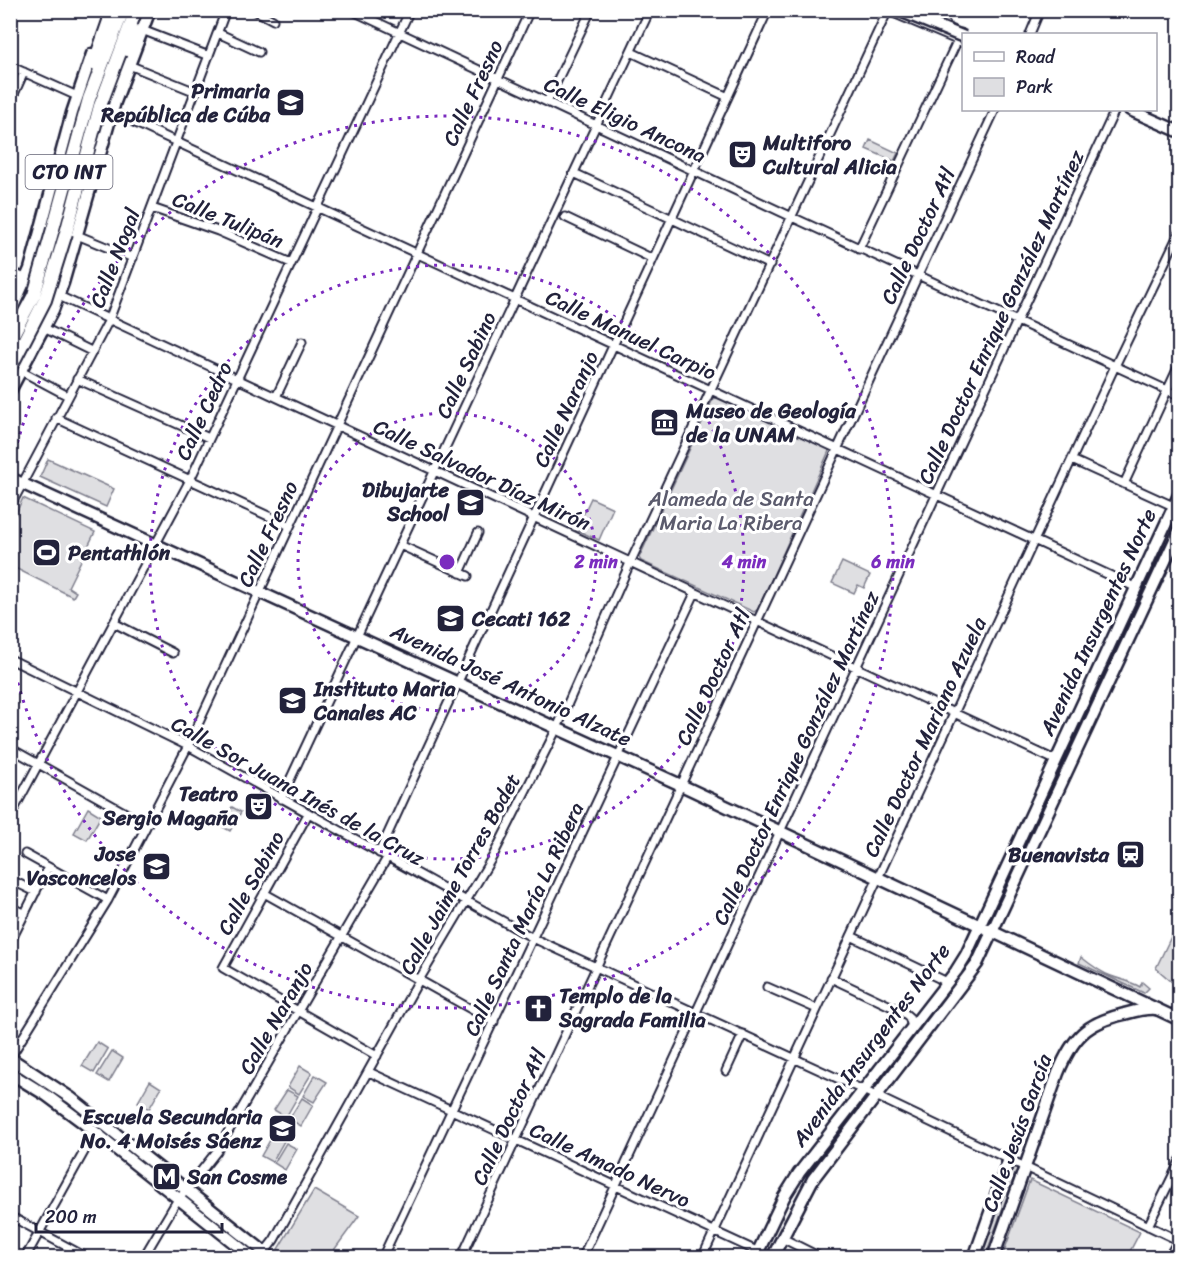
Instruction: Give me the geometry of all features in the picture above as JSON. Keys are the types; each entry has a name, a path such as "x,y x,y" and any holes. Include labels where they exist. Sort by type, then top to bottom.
{"highway":[{"path":"83,98 109,21 108,10"},
{"name":"CTO INT","path":"10,340 65,232 83,98 123,10"},
{"name":"CTO INT","path":"16,370 45,300 106,90 136,10"},
{"path":"106,90 119,73 132,39 142,30"}],"main road":[{"name":"CTO INT","path":"10,391 16,370 44,328 59,297 65,232 150,10"},
{"path":"890,11 961,38"},
{"name":"CTO INT","path":"10,314 26,280 83,98"},
{"path":"1132,111 1179,132"},
{"path":"10,271 24,264 35,253"},
{"path":"10,271 59,297"},
{"name":"Avenida José Antonio Alzate","path":"10,478 619,756 1179,1020"},
{"name":"Avenida Insurgentes Norte","path":"756,1255 793,1181 966,955 1179,493"},
{"name":"Avenida Insurgentes Norte","path":"772,1257 813,1179 977,964 1179,529"},
{"name":"Calle Jesús García","path":"993,1257 1063,1062 1080,1035 1098,1021 1142,1009 1156,1009"},
{"path":"10,1058 71,1098 266,1255"},
{"path":"10,1073 46,1095 95,1132 253,1257"},
{"name":"Calle Jesús García","path":"974,1257 1009,1160"}],"street":[{"name":"Calle Nogal","path":"10,507 109,320 178,143 226,10"},
{"path":"254,10 273,20"},
{"name":"Calle Eligio Ancona","path":"351,10 792,218 1179,396"},
{"name":"Calle Cedro","path":"10,817 190,480 410,10"},
{"name":"Calle Fresno","path":"10,1058 108,900 188,746 530,10"},
{"path":"548,102 591,10"},
{"name":"Calle Sabino","path":"281,799 650,10"},
{"name":"Calle Naranjo","path":"379,853 768,10"},
{"path":"859,249 961,38 914,10"},
{"path":"1030,33 1041,10"},
{"name":"Calle Jaime Torres Bodet","path":"266,1255 419,980 493,856 557,728 630,563 890,11"},
{"path":"142,30 209,56"},
{"path":"218,33 259,52"},
{"path":"631,51 728,97"},
{"path":"129,65 196,92"},
{"path":"11,68 83,98"},
{"path":"10,103 24,72"},
{"name":"Calle Doctor Atl","path":"462,1257 995,111"},
{"name":"Calle Doctor Enrique González Martínez","path":"582,1257 1117,111"},
{"path":"1119,111 1179,136"},
{"path":"1142,111 1179,127"},
{"name":"Calle Manuel Carpio","path":"112,112 1135,587"},
{"path":"574,173 770,265"},
{"name":"Calle Tulipán","path":"153,208 218,231 291,263"},
{"path":"565,217 653,259"},
{"name":"Calle Doctor Mariano Azuela","path":"702,1257 1115,366 1177,241 1179,231"},
{"path":"65,232 133,258"},
{"name":"Calle Salvador Díaz Mirón","path":"59,297 756,623 1055,760"},
{"path":"44,328 91,351"},
{"path":"276,397 302,342"},
{"path":"1124,484 1179,363"},
{"path":"16,370 68,396"},
{"path":"77,379 209,438"},
{"path":"56,418 290,526"},
{"path":"1072,460 1173,506"},
{"path":"460,573 478,532"},
{"path":"400,545 468,576"},
{"name":"Calle Santa María La Ribera","path":"382,1257 694,593"},
{"path":"114,623 173,653"},
{"name":"Calle Sor Juana Inés de la Cruz","path":"10,659 188,746 533,938 876,1096 1179,1241"},
{"path":"10,748 147,825"},
{"name":"Calle Sabino","path":"298,1012 223,968 308,814"},
{"path":"25,854 108,900"},
{"name":"Calle Naranjo","path":"143,1257 178,1198 217,1151 387,858"},
{"path":"12,938 48,867"},
{"path":"11,880 36,892"},
{"path":"264,893 494,1022"},
{"path":"10,907 25,914"},
{"path":"851,936 947,982"},
{"path":"831,978 903,1012 909,1017 912,1027"},
{"path":"767,987 817,1009"},
{"path":"298,1012 377,1056"},
{"path":"726,1071 743,1034"},
{"name":"Calle Amado Nervo","path":"369,1072 714,1232 756,1255 772,1257"},
{"path":"25,1257 95,1132"},
{"path":"1148,1226 1179,1161"},
{"path":"10,1216 88,1257"},
{"path":"782,1238 822,1257"},
{"path":"1168,1257 1179,1241"}],"green space":[{"path":"870,140 898,153 894,161 866,149"},
{"name":"Alameda de Santa Maria La Ribera","path":"718,397 828,448 829,451 758,609 754,612 641,561 639,558 713,399"},
{"path":"48,459 114,489 106,507 40,477"},
{"name":"Pentathlón","path":"23,498 95,532 68,587 76,592 73,597 11,566 11,524"},
{"path":"591,498 613,508 599,540 576,530"},
{"path":"842,562 870,575 864,588 858,585 854,593 832,583"},
{"path":"232,807 241,812 230,831 221,826"},
{"path":"88,808 101,816 87,840 74,833"},
{"path":"1179,920 1179,988 1156,968"},
{"path":"1081,957 1107,974 1140,987 1142,982 1149,988 1144,993 1079,963"},
{"path":"97,1042 108,1049 94,1073 82,1066"},
{"path":"112,1051 123,1058 109,1082 97,1075"},
{"path":"300,1066 312,1073 299,1094 288,1087"},
{"path":"315,1075 327,1082 314,1102 303,1096"},
{"path":"150,1081 161,1088 149,1109 138,1102"},
{"path":"287,1090 298,1096 286,1117 274,1110"},
{"path":"302,1098 313,1105 301,1126 289,1119"},
{"path":"273,1135 284,1141 272,1162 261,1156"},
{"path":"286,1143 297,1149 285,1170 274,1163"},
{"path":"1011,1164 1017,1169 985,1257 978,1258"},
{"path":"1030,1180 1140,1232 1127,1257 1002,1257"},
{"path":"314,1190 359,1216 329,1257 288,1257 278,1249"}],"place":[{"name":"Primaria República de Cúba","path":"291,103"},
{"name":"Multiforo Cultural Alicia","path":"742,155"},
{"name":"Museo de Geología de la UNAM","path":"665,423"},
{"name":"Dibujarte School","path":"470,502"},
{"name":"Pentathlón","path":"47,553"},
{"name":"Cecati 162","path":"451,619"},
{"name":"Instituto Maria Canales AC","path":"293,701"},
{"name":"Teatro Sergio Magaña","path":"259,806"},
{"name":"Buenavista","path":"1130,855"},
{"name":"Jose Vasconcelos","path":"157,866"},
{"name":"Templo de la Sagrada Familia","path":"538,1008"},
{"name":"Escuela Secundaria No. 4 Moisés Sáenz","path":"283,1129"},
{"name":"San Cosme","path":"166,1177"}]}
